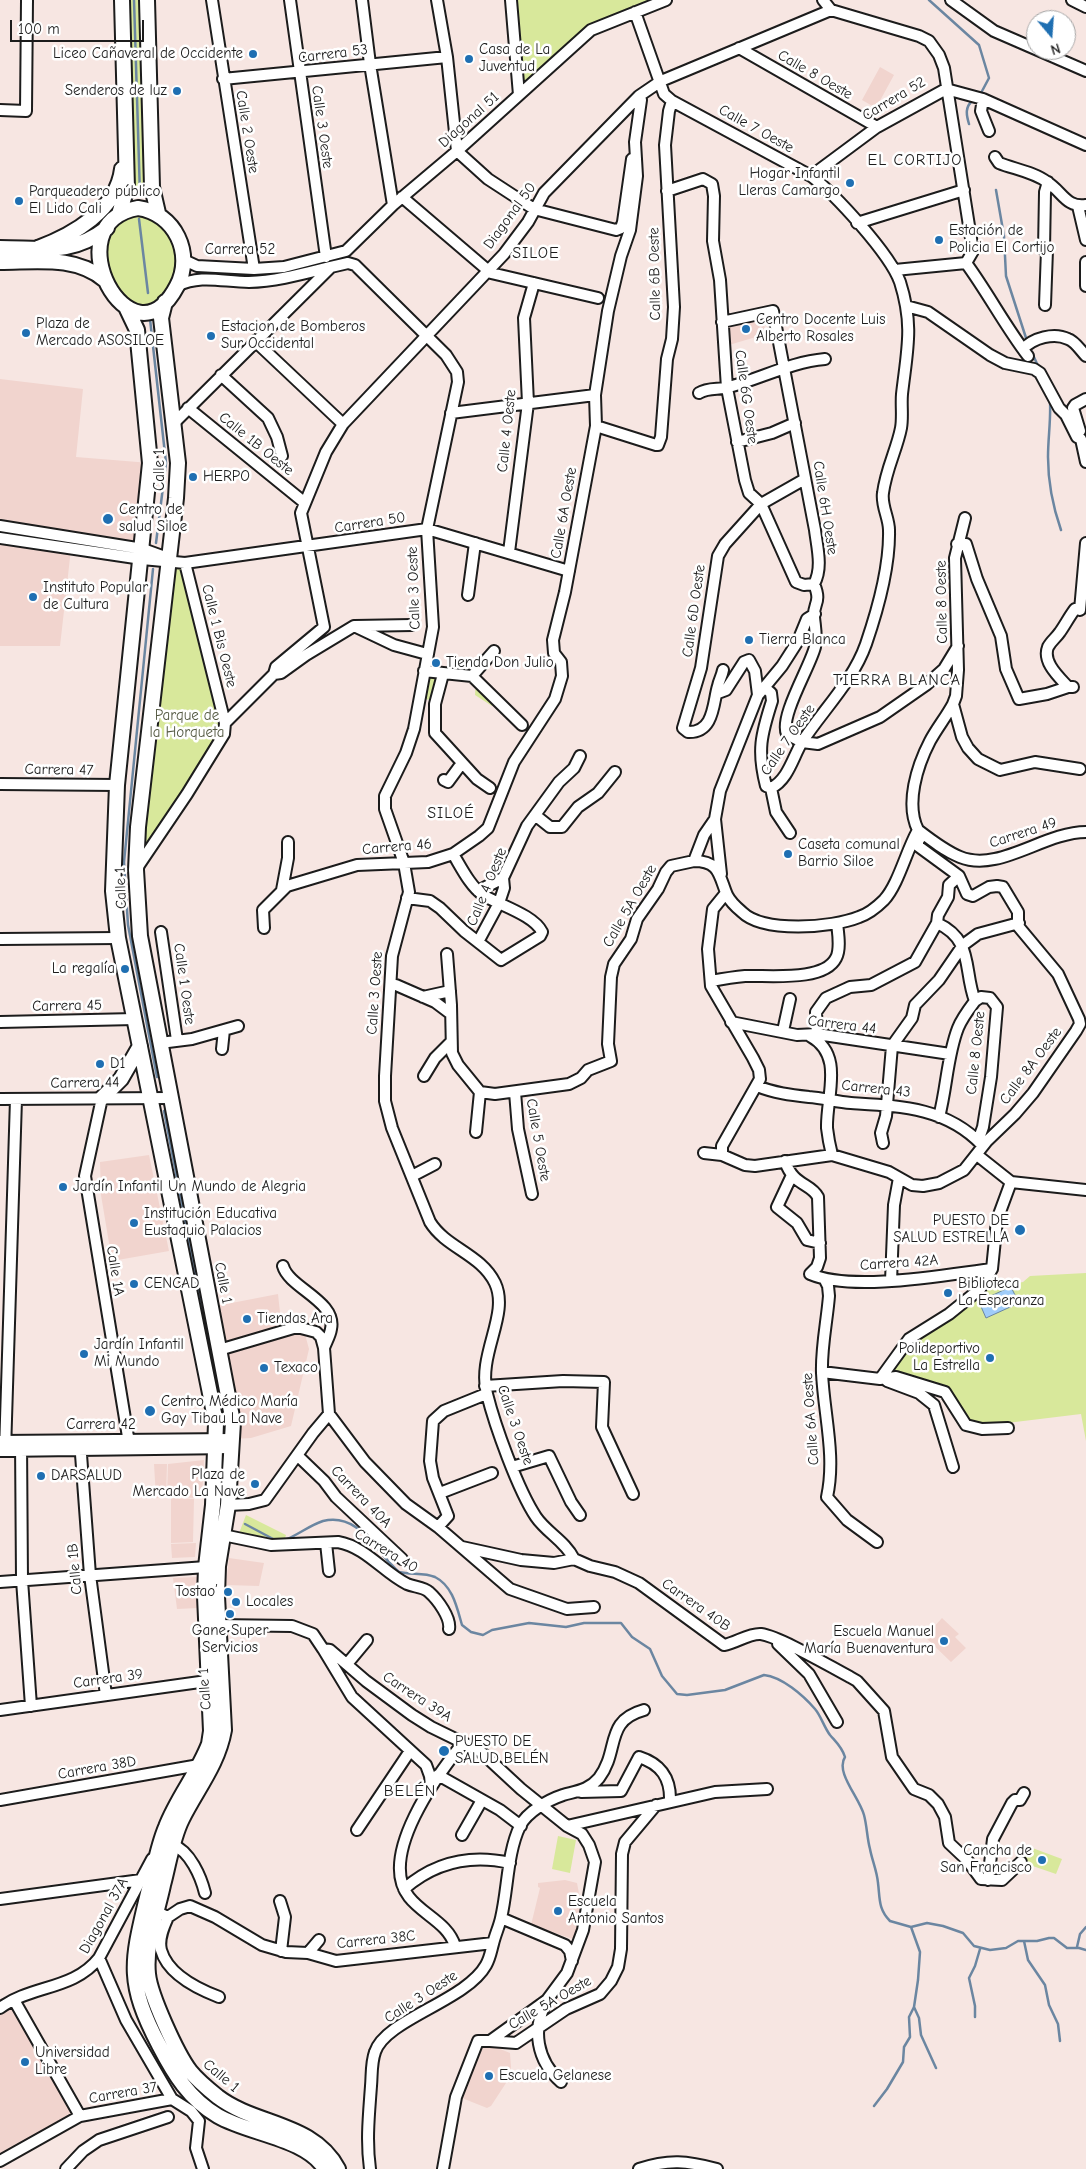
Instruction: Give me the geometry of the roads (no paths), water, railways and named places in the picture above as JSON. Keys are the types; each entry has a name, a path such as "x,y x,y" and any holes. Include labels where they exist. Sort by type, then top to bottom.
{"main road":[{"path":"0,248 56,249 75,247 93,239 108,227 119,214 127,188 122,0"},
{"path":"147,0 152,187 158,214"},
{"path":"38,248 70,235 98,213 121,178 126,145"},
{"path":"0,262 69,262 89,268 104,280 113,294 126,308 147,311 165,302 177,286 184,260 179,238 173,228 158,214 138,208 119,214"},
{"path":"104,280 100,253 108,227"},
{"name":"Calle 1","path":"165,302 161,318 178,463 170,560 138,827 136,870 140,936 233,1422 228,1505 218,1566 217,1625 211,1731 209,1744 171,1816 167,1844 163,1915 148,1953 150,1985 189,2070 200,2082 232,2106 284,2125 310,2138 333,2158 338,2169"},
{"name":"Calle 1","path":"126,308 137,330 150,450 142,554 117,785 113,891 118,938 216,1423 213,1505 206,1567 214,1680 224,1730 221,1747 167,1844 134,1951 136,1990 148,2024 171,2068 184,2088 202,2105 230,2122 297,2146 322,2164 325,2169"},
{"path":"102,1098 121,1079 140,1046"}],"street":[{"path":"0,110 26,111 27,0"},
{"name":"Calle 2 Oeste","path":"212,0 254,269"},
{"name":"Calle 3 Oeste","path":"290,0 326,257"},
{"path":"362,0 370,64 393,204"},
{"path":"437,0 447,57 457,152 488,179 534,208"},
{"path":"511,0 520,95"},
{"name":"Diagonal 51","path":"326,257 346,251 393,204 457,152 591,30 666,0"},
{"path":"823,0 831,10 929,41 939,54 944,68 973,251 966,264"},
{"path":"950,0 994,31 1086,71"},
{"path":"1072,0 1086,7"},
{"name":"Diagonal 50","path":"274,674 276,667 324,627 301,513 326,452 343,424 504,254 528,222 534,208 544,193 639,96 661,81 831,10"},
{"path":"635,12 661,81 664,94 672,101"},
{"name":"Calle 8 Oeste","path":"739,48 877,127"},
{"name":"Carrera 53","path":"223,79 447,57"},
{"name":"Carrera 52","path":"811,176 877,127 946,89 983,99 1086,145"},
{"name":"Calle 6A Oeste","path":"534,208 616,230 621,228 636,142 641,100 639,96"},
{"path":"983,99 981,111 989,130"},
{"name":"Calle 7 Oeste","path":"672,101 811,176 828,189 891,263 906,306 910,343 904,375 901,428 885,476 882,496 890,528 884,580 865,646 853,671 802,742 783,777 771,788"},
{"name":"Calle 6B Oeste","path":"596,426 658,445 661,437 666,359 672,339 674,308 665,145 672,101"},
{"name":"Calle 6A Oeste","path":"452,854 488,828 514,762 555,699 562,676 561,662 554,652 553,640 566,592 596,426 596,396 608,311 621,256 630,230 637,176 636,142"},
{"path":"995,157 999,162 1048,182 1068,203 1082,206 1086,240"},
{"name":"Calle 6G Oeste","path":"667,191 702,180 712,184 714,196 713,241 720,280 727,388 749,493 761,504 796,582 804,585 814,584"},
{"path":"1045,305 1045,192 1048,182"},
{"path":"857,223 964,190"},
{"path":"402,197 487,270 498,275 598,298"},
{"name":"Carrera 52","path":"184,260 197,266 254,269 284,266 326,257"},
{"name":"Calle 3 Oeste","path":"332,266 348,262 355,265 446,355 457,372 458,382 427,529 433,626 414,729 406,752 385,796 386,809 404,863 409,892 394,944 385,1102 392,1128 422,1206 434,1228 473,1256 490,1273 496,1286 499,1296 499,1316 486,1355 486,1390 512,1467 536,1517 558,1539 574,1559"},
{"path":"1086,262 1086,286"},
{"path":"894,270 966,264"},
{"path":"966,264 1006,327 1025,352 1029,343 1048,337 1062,337 1072,341 1086,356"},
{"path":"174,422 332,266"},
{"name":"Carrera 52","path":"177,286 198,278 249,282 288,278 332,266"},
{"path":"219,280 220,267"},
{"name":"Calle 4 Oeste","path":"509,552 528,403 524,318 534,284"},
{"path":"906,306 928,312 990,355 1005,363 1034,369 1040,373 1077,437 1084,438"},
{"name":"Calle 6H Oeste","path":"722,322 773,311 795,424 819,567 818,576 814,584 818,602 815,614 817,628 815,647 787,717 786,734 802,742"},
{"path":"255,341 343,424"},
{"path":"699,393 707,390 727,388 784,367 825,359"},
{"path":"221,375 268,418 277,437 282,456"},
{"path":"451,414 596,396"},
{"path":"1086,399 1073,408 1084,438 1086,462"},
{"name":"Calle 1B Oeste","path":"188,408 305,503"},
{"path":"737,442 772,433 795,424"},
{"path":"761,504 805,479"},
{"name":"Calle 6D Oeste","path":"718,693 713,715 707,722 698,729 688,732 683,728 702,668 718,556 725,544 761,504"},
{"name":"Calle 8 Oeste","path":"953,704 958,673 955,558 962,544 965,518"},
{"name":"Carrera 50","path":"0,526 185,562 308,547 427,529 569,571"},
{"name":"Carrera 50","path":"0,538 142,554"},
{"path":"468,596 474,543"},
{"path":"962,544 1001,636 1006,670 1019,699 1071,687 1047,661 1046,655 1051,642 1077,609 1086,543"},
{"name":"Calle 1 Bis Oeste","path":"185,562 225,723"},
{"path":"815,614 807,619 798,641 774,678 762,691 720,791 715,819 721,874 726,893 746,916 756,921 807,926 837,923 864,915 886,898 920,832 911,808 917,780 929,743 953,704"},
{"path":"136,870 187,794 224,734 225,723 274,674 282,672 313,650 354,626 412,625"},
{"path":"354,626 394,645 427,654"},
{"path":"802,742 818,744 874,720 926,685 944,669 958,646"},
{"path":"472,676 494,651"},
{"path":"723,670 717,688 718,693 726,690 744,662 749,660 762,691"},
{"path":"944,669 958,673"},
{"path":"424,671 472,676 522,725"},
{"path":"443,674 436,701 435,733 477,779 490,788"},
{"path":"762,691 771,693 772,702 761,743 760,762 766,786 771,788 776,812 790,833"},
{"path":"420,698 436,701"},
{"path":"953,704 962,737 968,748 978,759 990,766 1000,770 1035,762 1080,769"},
{"name":"Calle 4 Oeste","path":"478,942 499,903 504,888 503,878 528,826 559,782 574,768 580,756"},
{"path":"444,780 448,782 462,763"},
{"path":"535,816 550,827 562,827 578,807 598,792 615,772"},
{"name":"Carrera 47","path":"0,784 117,785"},
{"path":"715,819 704,835 694,861 712,865 721,874"},
{"name":"Carrera 49","path":"920,832 961,857 974,860 990,860 1008,856 1047,839 1086,832"},
{"name":"Calle 8A Oeste","path":"836,1156 889,1172 912,1185 924,1186 939,1183 964,1170 979,1147 1033,1093 1083,1022 1063,982 1019,923 1018,912 1003,887 989,888 973,896 967,894 959,876 918,846 920,832"},
{"path":"282,890 288,858 288,842"},
{"name":"Carrera 46","path":"264,928 263,910 287,886 357,865 428,862 452,854 478,891 527,918 542,932 502,960 478,942"},
{"name":"Calle 5A Oeste","path":"515,1092 569,1084 581,1078 588,1070 611,1061 608,1044 611,977 614,964 631,939 637,919 658,889 666,872 671,866 694,861"},
{"path":"704,1153 722,1155 745,1165 763,1165 836,1156 827,1128 831,1099 828,1055 822,1044 813,1035 816,1012 826,998 850,987 878,983 915,962 945,904 951,882 959,876"},
{"path":"478,891 503,878"},
{"path":"722,1155 722,1146 760,1079 759,1070 738,1030 716,997 711,981 708,949 713,909 726,893"},
{"path":"407,898 430,901 478,942"},
{"path":"937,919 961,948"},
{"path":"711,981 744,976 792,976 821,971 835,960 838,954 837,923"},
{"path":"883,1143 881,1133 892,1072 892,1046 912,1018 915,1005 939,980 961,948 978,934 1019,923"},
{"name":"Calle 1 Oeste","path":"162,932 176,1040"},
{"path":"0,939 118,938"},
{"name":"Calle 8 Oeste","path":"961,948 975,1001 981,997 990,998 997,1007 991,1077 979,1147"},
{"path":"447,954 453,1059 480,1092 494,1094 515,1092"},
{"path":"392,985 424,997 450,1014"},
{"path":"424,997 450,991"},
{"path":"783,1032 790,999"},
{"path":"938,1117 946,1091 950,1054 958,1028 975,1001"},
{"name":"Carrera 45","path":"0,1022 135,1020"},
{"name":"Carrera 44","path":"731,1022 783,1032 950,1054"},
{"path":"160,1043 192,1039 238,1026"},
{"path":"222,1049 224,1030"},
{"path":"424,1076 435,1058 451,1042"},
{"name":"Carrera 43","path":"757,1086 772,1093 831,1099 848,1103 917,1108 973,1136 979,1147 1011,1182"},
{"path":"476,1132 480,1092"},
{"name":"Calle 5 Oeste","path":"515,1092 518,1129 532,1194"},
{"name":"Calle 1A","path":"102,1098 85,1176 130,1445"},
{"name":"Carrera 44","path":"0,1099 171,1098"},
{"path":"2,1446 16,1099"},
{"path":"785,1161 792,1175 802,1185 813,1190 818,1197 820,1243 807,1240 797,1224 778,1207 792,1175"},
{"path":"412,1176 435,1164"},
{"path":"891,1281 894,1205 899,1178"},
{"path":"880,1379 909,1339 950,1314 980,1289 992,1269 996,1220 1011,1182 1086,1190"},
{"name":"Carrera 42A","path":"820,1243 817,1267 810,1274 824,1280 891,1281 992,1269"},
{"path":"283,1266 288,1277 315,1296 329,1316 332,1328 324,1348"},
{"name":"Calle 6A Oeste","path":"824,1280 828,1286 829,1296 822,1372 830,1451 830,1482 827,1497 847,1520 873,1540"},
{"path":"219,1350 297,1327 316,1332 321,1337 324,1348 328,1414 312,1433 298,1456 265,1500 249,1504 228,1505"},
{"path":"822,1372 880,1379 919,1393 934,1405 953,1467"},
{"path":"880,1379 896,1377 945,1392 966,1425 982,1429 1008,1428"},
{"path":"438,1526 448,1516 433,1478 430,1461 433,1421 444,1410 486,1390 563,1381 604,1382 602,1427 633,1494"},
{"name":"Carrera 40B","path":"328,1414 372,1470 406,1504 438,1526 510,1589 567,1609 594,1607"},
{"name":"Carrera 42","path":"2,1446 232,1444"},
{"name":"Calle 1B","path":"80,1445 90,1575 106,1695"},
{"path":"21,1446 22,1580 31,1706"},
{"name":"Carrera 40A","path":"298,1456 324,1481 336,1497 402,1559"},
{"path":"512,1467 549,1456 571,1502 580,1515"},
{"path":"440,1493 492,1473"},
{"name":"Carrera 40","path":"223,1535 271,1545 338,1542 349,1544 375,1559 407,1584 429,1592 449,1621 449,1629"},
{"path":"326,1543 329,1571"},
{"name":"Carrera 40B","path":"462,1547 521,1560 554,1563 574,1559 590,1566 615,1572 639,1583 724,1645 760,1634 774,1639 857,1681 884,1711 892,1757 903,1776 914,1789 929,1796 938,1804 945,1817 949,1843 968,1860 978,1877 988,1880"},
{"path":"0,1582 206,1567"},
{"name":"Carrera 39A","path":"217,1625 292,1626 313,1634 323,1649 330,1650 412,1715 480,1751 542,1806 567,1826 582,1834 589,1846 594,1862 583,1930 572,1962"},
{"path":"774,1639 808,1674 837,1722"},
{"path":"346,1664 367,1640"},
{"path":"323,1649 352,1697 426,1765 430,1776 430,1786"},
{"name":"Carrera 39","path":"0,1710 214,1680"},
{"path":"581,1792 595,1782 604,1768 621,1722 630,1714 644,1710"},
{"path":"455,1946 452,1935 446,1928 433,1920 404,1889 400,1861 417,1809 430,1786 462,1742"},
{"path":"357,1830 410,1751"},
{"path":"438,1775 500,1810 520,1826 529,1815 562,1795 581,1792 621,1791 639,1757 650,1761 664,1773 670,1790 670,1802"},
{"name":"Carrera 38D","path":"0,1800 199,1765"},
{"path":"567,1826 715,1792 767,1789"},
{"path":"1021,1862 1005,1878 988,1880 993,1839 1012,1803 1015,1800 1020,1800 1024,1793"},
{"path":"462,1835 482,1800"},
{"name":"Calle 5A Oeste","path":"490,2042 516,2043 566,2009 600,1994 611,1981 618,1967 621,1949 622,1854 625,1842 656,1806"},
{"name":"Calle 3 Oeste","path":"370,2169 368,2152 372,2063 379,2043 431,2007 466,1988 483,1971 490,1956 501,1918 510,1863 520,1826"},
{"path":"167,1844 179,1848 190,1860 205,1894"},
{"name":"Diagonal 37A","path":"0,2008 14,2000 78,1977 90,1969 99,1958 141,1880 167,1844"},
{"path":"404,1889 424,1874 460,1860 485,1859 510,1863"},
{"path":"0,1899 141,1880"},
{"path":"280,1901 286,1916 281,1951"},
{"name":"Carrera 38C","path":"163,1915 190,1906 215,1917 262,1945 281,1951 308,1952 336,1961 493,1943"},
{"path":"163,1915 160,1941 161,1951 170,1966 196,1988 219,1998"},
{"path":"501,1918 565,1945 570,1951 572,1962 564,1978 542,2009 537,2030 539,2046 544,2060 561,2082"},
{"path":"308,1952 319,1940"},
{"path":"99,1958 126,2020 172,2099 191,2110 198,2121 196,2148 203,2169"},
{"path":"14,2000 80,2116"},
{"path":"443,2169 456,2097 478,2040 490,2042 547,2000"},
{"name":"Carrera 37","path":"0,2161 80,2116 172,2099"},
{"path":"66,2169 83,2151 99,2140 168,2117"},
{"path":"639,2169 662,2162 681,2161 717,2169"}],"water":[{"path":"1011,1287 1019,1303 986,1318 979,1302"}],"waterway":[{"path":"134,0 140,195"},
{"path":"929,0 979,45 989,78 981,93"},
{"path":"969,124 967,111 973,100"},
{"path":"996,190 1004,236 1006,276 1027,341"},
{"path":"139,219 148,293"},
{"path":"150,319 166,463 156,543"},
{"path":"1029,346 1038,366"},
{"path":"1050,401 1049,476 1053,503 1061,530"},
{"path":"153,569 124,862 128,925 157,1077"},
{"path":"164,1111 224,1422"},
{"path":"285,1540 323,1521 336,1520 347,1522 366,1536 399,1572 426,1575 441,1581 453,1598 462,1625 471,1632 483,1635 492,1630 529,1623 566,1627 584,1623 621,1623 632,1637 650,1649 662,1676 677,1694 687,1695 725,1690 764,1675 771,1676 785,1683 815,1709 828,1732 842,1750 845,1757 843,1763 845,1777 864,1815 881,1908 890,1921 911,1927"},
{"path":"245,1524 275,1540"},
{"path":"911,1927 927,1923 943,1926 963,1933 974,1946 990,1950 1006,1948 1018,1941 1037,1941 1049,1938 1054,1938 1067,1948 1086,1950"},
{"path":"874,2106 903,2062 904,2047 910,2037 909,2017 914,2007 920,1952 911,1927"},
{"path":"1077,1947 1080,1934 1086,1927"},
{"path":"1024,1941 1028,1960 1045,1985 1049,2005 1058,2024 1060,2041"},
{"path":"975,2017 975,2006 969,1978 980,1949"},
{"path":"914,2007 919,2018 921,2035 936,2068"}],"place":[{"name":"Liceo Cañaveral de Occidente","path":"253,54"},
{"name":"Casa de La Juventud","path":"469,59"},
{"name":"Senderos de luz","path":"177,91"},
{"name":"Hogar Infantil Lleras Camargo","path":"850,183"},
{"name":"Parqueadero público El Lido Cali","path":"19,201"},
{"name":"Estación de Policia El Cortijo","path":"939,240"},
{"name":"Centro Docente Luis Alberto Rosales","path":"746,329"},
{"name":"Plaza de Mercado ASOSILOE","path":"26,333"},
{"name":"Estacion de Bomberos Sur Occidental","path":"211,336"},
{"name":"HERPO","path":"193,477"},
{"name":"Centro de salud Siloe","path":"108,519"},
{"name":"Instituto Popular de Cultura","path":"33,597"},
{"name":"Tierra Blanca","path":"749,640"},
{"name":"Tienda Don Julio","path":"436,663"},
{"name":"Caseta comunal Barrio Siloe","path":"788,854"},
{"name":"La regalía","path":"125,969"},
{"name":"D1","path":"100,1064"},
{"name":"Jardín Infantil Un Mundo de Alegria","path":"63,1187"},
{"name":"Institución Educativa Eustaquio Palacios","path":"134,1223"},
{"name":"PUESTO DE SALUD ESTRELLA","path":"1020,1230"},
{"name":"CENCAD","path":"134,1284"},
{"name":"Biblioteca La Esperanza","path":"948,1293"},
{"name":"Tiendas Ara","path":"247,1319"},
{"name":"Jardín Infantil Mi Mundo","path":"84,1354"},
{"name":"Polideportivo La Estrella","path":"990,1358"},
{"name":"Texaco","path":"264,1368"},
{"name":"Centro Médico María Gay Tibau La Nave","path":"150,1411"},
{"name":"DARSALUD","path":"41,1476"},
{"name":"Plaza de Mercado La Nave","path":"255,1484"},
{"name":"Tostao’","path":"228,1592"},
{"name":"Locales","path":"236,1602"},
{"name":"Gane Super Servicios","path":"230,1614"},
{"name":"Escuela Manuel María Buenaventura","path":"944,1641"},
{"name":"PUESTO DE SALUD BELÉN","path":"444,1751"},
{"name":"Cancha de San Francisco","path":"1042,1860"},
{"name":"Escuela Antonio Santos","path":"558,1911"},
{"name":"Universidad Libre","path":"25,2062"},
{"name":"Escuela Gelanese","path":"489,2076"}],"district":[{"name":"EL CORTIJO","path":"915,160"},
{"name":"SILOE","path":"536,253"},
{"name":"TIERRA BLANCA","path":"897,680"},
{"name":"SILOÉ","path":"451,813"},
{"name":"BELÉN","path":"410,1791"}],"park label":[{"name":"Parque de la Horqueta","path":"187,724"}]}
